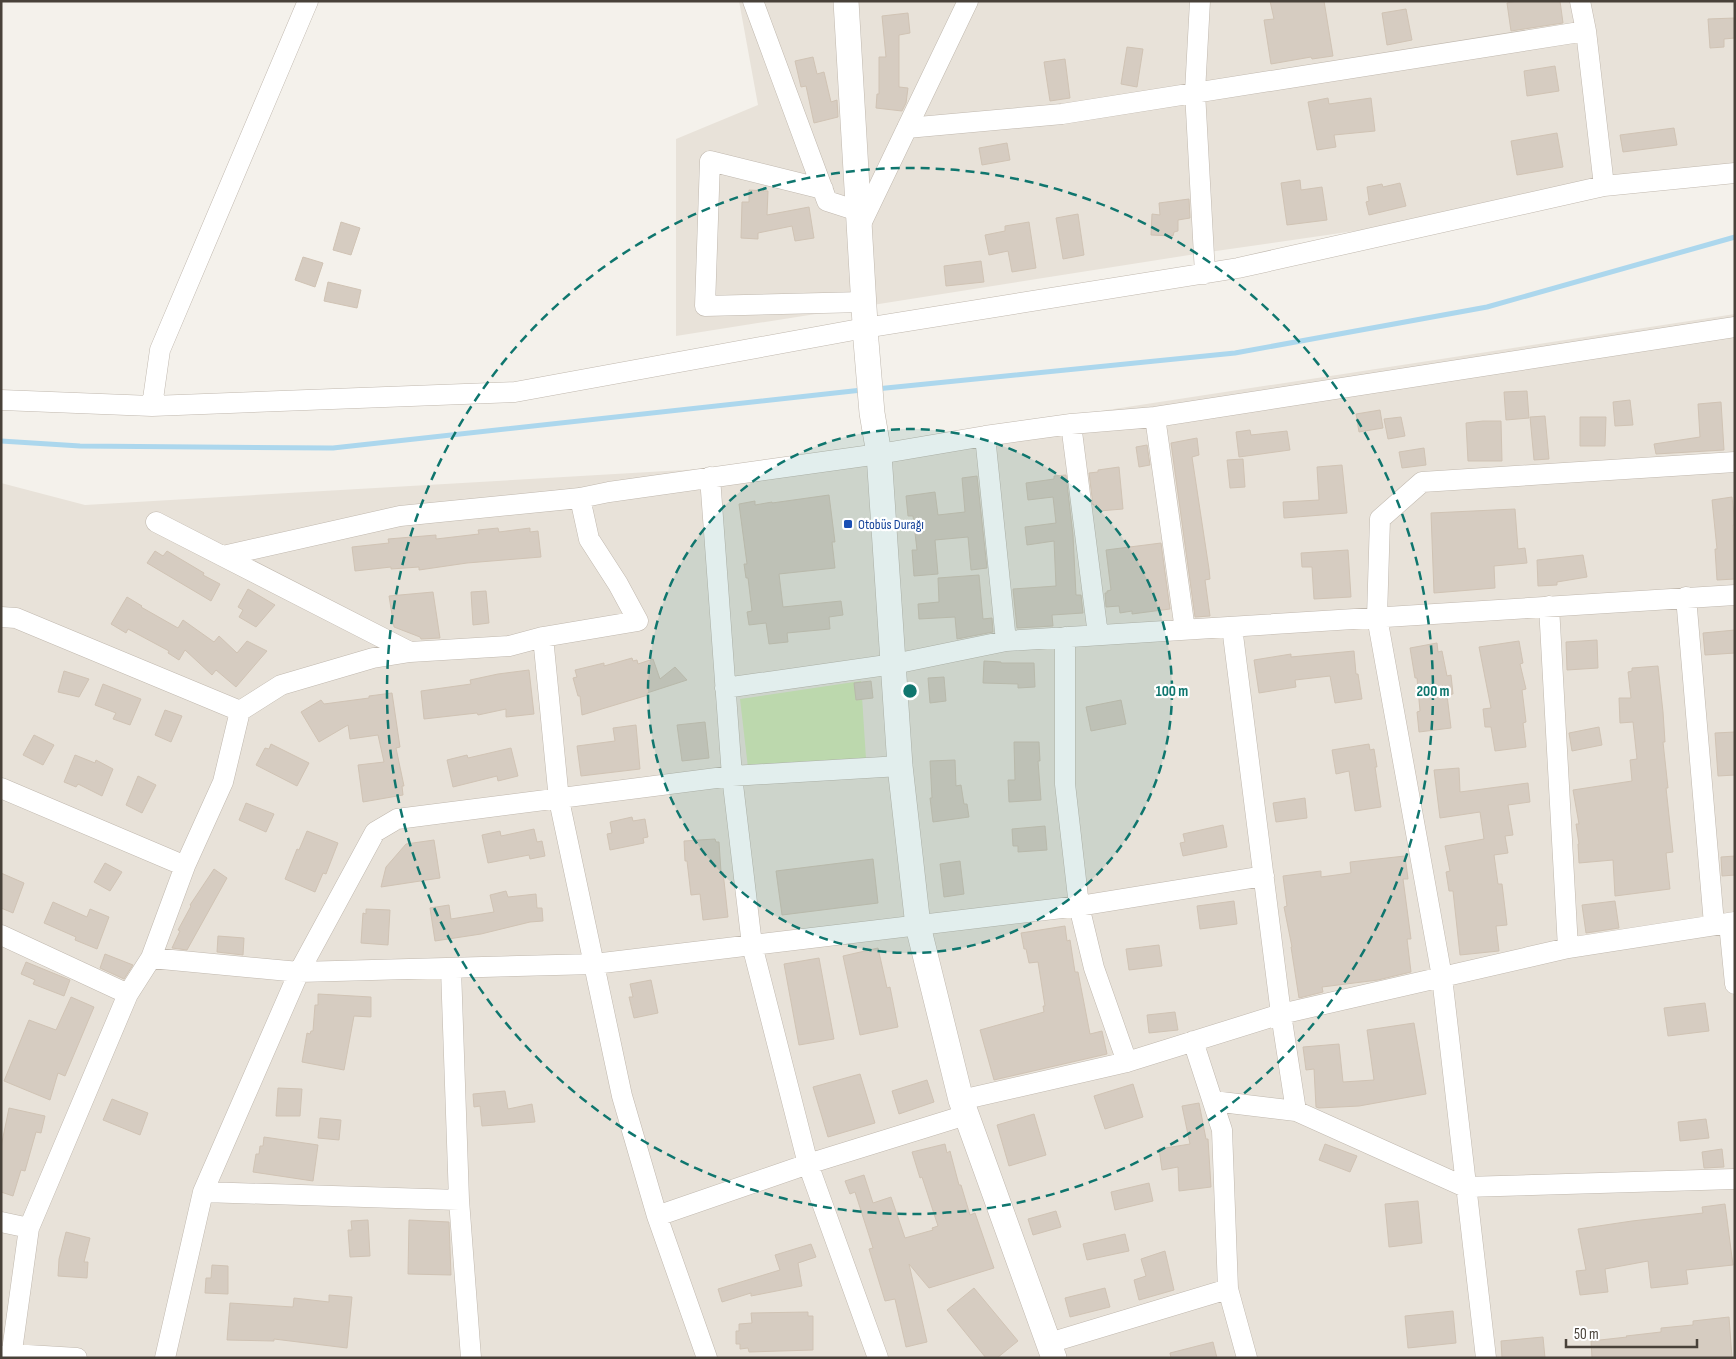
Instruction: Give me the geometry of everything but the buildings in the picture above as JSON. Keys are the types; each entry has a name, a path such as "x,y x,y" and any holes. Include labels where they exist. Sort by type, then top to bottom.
{"street":[{"path":"152,406 160,350 308,1"},
{"path":"753,1 827,201 859,219"},
{"path":"846,1 865,335 872,413 879,454 900,766 918,926 963,1107 1051,1350 1228,1290"},
{"path":"859,219 907,128 968,1"},
{"path":"1200,1 1195,92 1204,274"},
{"path":"1580,1 1586,31 1604,186"},
{"path":"907,128 1062,114 1586,31"},
{"path":"822,189 710,161 705,306 864,302"},
{"path":"1,400 152,406 515,392 865,335 1246,267 1604,186 1735,173"},
{"path":"223,556 400,516 580,498 608,492 879,454 1071,424 1155,417 1735,326"},
{"path":"1155,417 1185,630"},
{"path":"1071,424 1098,635"},
{"path":"986,436 1006,641"},
{"path":"1486,1358 1442,977 1377,617 1380,519 1422,482 1735,462"},
{"path":"710,477 732,776 752,945 808,1164 878,1358"},
{"path":"77,1358 8,1356 29,1228 128,994 151,958 186,866 223,782 240,711 281,684 373,658 410,652 509,646 543,637 638,621 618,584 589,539 580,498"},
{"path":"156,522 410,652"},
{"path":"725,688 894,664 1006,641 1735,595"},
{"path":"1686,597 1735,984"},
{"path":"1549,606 1568,948"},
{"path":"1,617 16,618 240,711"},
{"path":"1232,626 1281,1014 1296,1111"},
{"path":"543,637 559,800 622,1096 657,1216 707,1358"},
{"path":"1065,637 1065,784 1079,906 1094,968 1127,1062"},
{"path":"165,1358 203,1192 299,972 376,832 397,819 559,800 732,776 900,766"},
{"path":"1,788 186,866"},
{"path":"151,958 299,972 594,964 1079,906 1264,876"},
{"path":"657,1216 808,1164 963,1107 1127,1062 1281,1014 1568,948 1726,923"},
{"path":"1,935 128,994"},
{"path":"451,969 459,1200 471,1358"},
{"path":"1193,1041 1222,1130 1228,1290 1247,1358"},
{"path":"1213,1101 1296,1111 1465,1187 1735,1179"},
{"path":"203,1192 459,1200"},
{"path":"1,1222 29,1228"}],"shaded area":[{"path":"739,1 1735,1 1735,176 1202,253 676,336 676,139 758,105"},
{"path":"1735,314 1735,1358 1,1358 1,483 85,505 735,467"}],"green space":[{"path":"861,681 866,759 748,768 740,699"}],"waterway":[{"path":"876,389 1235,353 1487,307 1735,237"},
{"path":"1,441 80,446 333,448 862,390"}],"place":[{"name":"Otobüs Durağı","path":"848,524"}]}
